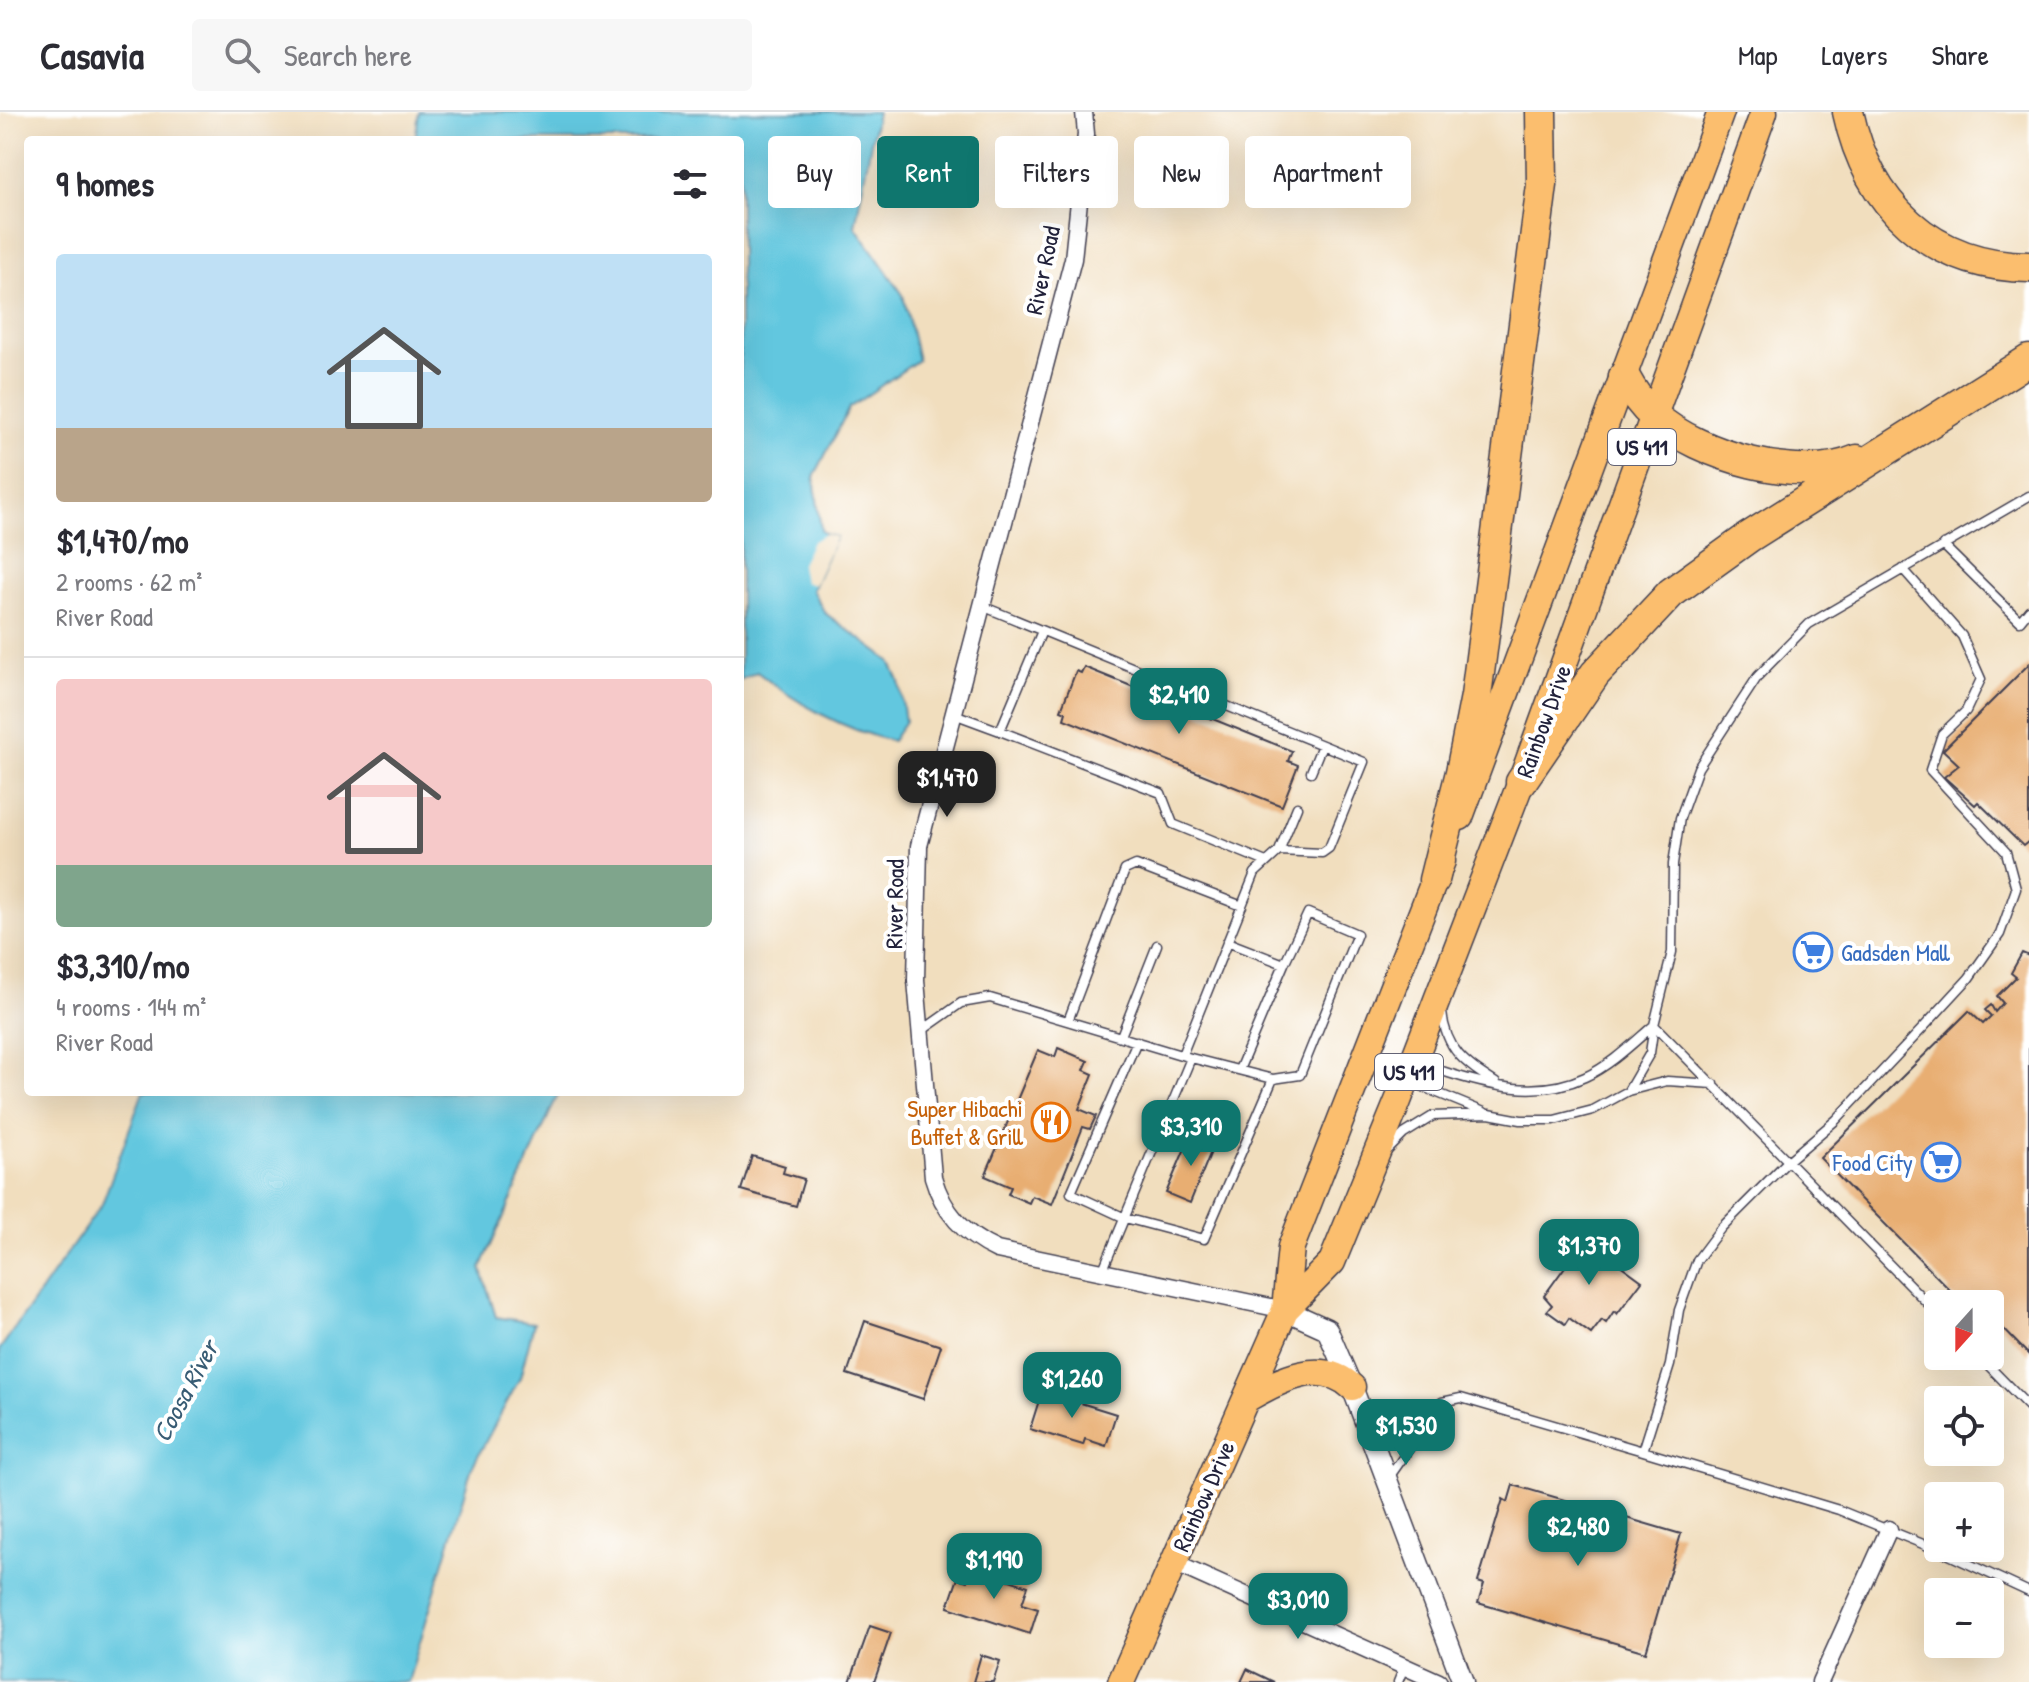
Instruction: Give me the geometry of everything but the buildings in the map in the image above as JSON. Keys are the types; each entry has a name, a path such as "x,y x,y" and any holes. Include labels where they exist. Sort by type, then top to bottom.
{"highway":[{"path":"1434,880 1476,696 1542,185 1541,112"},
{"path":"1848,112 1867,172 1906,222 1960,255 2003,266 2029,267"},
{"path":"1521,782 1595,674 1671,593 1749,537 2029,360"},
{"path":"1624,376 1653,416 1682,435 1718,452 1764,465 1843,466 1903,440"}],"main road":[{"name":"Rainbow Drive","path":"1121,1682 1285,1310 1291,1247 1480,769 1721,112"},
{"name":"Rainbow Drive","path":"1285,1310 1332,1262 1410,1070 1521,782 1764,112"},
{"path":"1246,1399 1292,1377 1314,1372 1340,1375 1352,1387"}],"street":[{"name":"River Road","path":"1084,112 1086,134 1073,259 919,846 916,980 933,1177 942,1203 950,1215 971,1236 997,1250 1285,1310"},
{"path":"1285,1310 1327,1329 1352,1387 1463,1682"},
{"path":"1820,1682 1889,1529"},
{"path":"1174,1563 1401,1674 1439,1682"}],"lane":[{"path":"1628,1091 1650,1053 1672,952 1673,864 1680,818 1698,768 1758,676 1809,624 2028,499"},
{"path":"1943,545 2020,621 2029,610"},
{"path":"1643,1451 1670,1365 1679,1310 1697,1260 1721,1228 1788,1161 1836,1120 1969,978 2000,934 2016,889 2006,852 1930,770 1942,734 1966,711 1981,679 1962,636 1903,569"},
{"path":"982,606 1364,762 1329,848 1322,853 1279,851"},
{"path":"1000,731 1042,631"},
{"path":"954,714 1161,793 1173,824 1266,862"},
{"path":"1311,772 1322,745"},
{"path":"1102,1273 1255,873 1279,851 1297,807"},
{"path":"1068,1021 1125,870 1136,865 1242,906"},
{"path":"920,1032 961,1003 990,998 1186,1057 1273,1079 1300,1075 1357,934 1308,913 1239,1070"},
{"path":"1227,942 1284,964"},
{"path":"1121,1036 1157,945"},
{"path":"1445,979 1444,1032 1467,1065 1500,1086"},
{"path":"1654,1025 1924,1300"},
{"path":"1365,1056 1410,1070 1447,1073 1500,1086 1534,1089 1585,1077 1615,1058 1654,1025"},
{"path":"1137,1041 1071,1193 1125,1218 1204,1239 1273,1079"},
{"path":"1365,1056 1410,1070 1489,1114"},
{"path":"1372,1164 1404,1134 1433,1116 1489,1114 1521,1120 1564,1118 1593,1110 1628,1091 1667,1081 1714,1084"},
{"path":"1993,1370 2029,1407"},
{"path":"1387,1480 1442,1402 1461,1398 1839,1510 2029,1592"}],"water":[{"path":"419,112 877,112 861,195 861,136 768,136 768,208 858,208 855,226 903,295 918,360 849,408 814,477 821,530 836,537 812,590 825,613 890,661 899,681 905,721 892,741 856,730 821,714 757,672 744,678 744,136 416,136"},
{"name":"Coosa River","path":"142,1096 557,1096 481,1268 496,1317 534,1323 520,1378 472,1467 408,1682 0,1682 0,1349 102,1204"}],"pier":[{"path":"825,534 836,537 814,585 804,582 801,564 812,542"}],"place":[{"name":"Gadsden Mall","path":"1813,952"},
{"name":"Super Hibachi Buffet & Grill","path":"1051,1122"},
{"name":"Food City","path":"1941,1162"}]}
